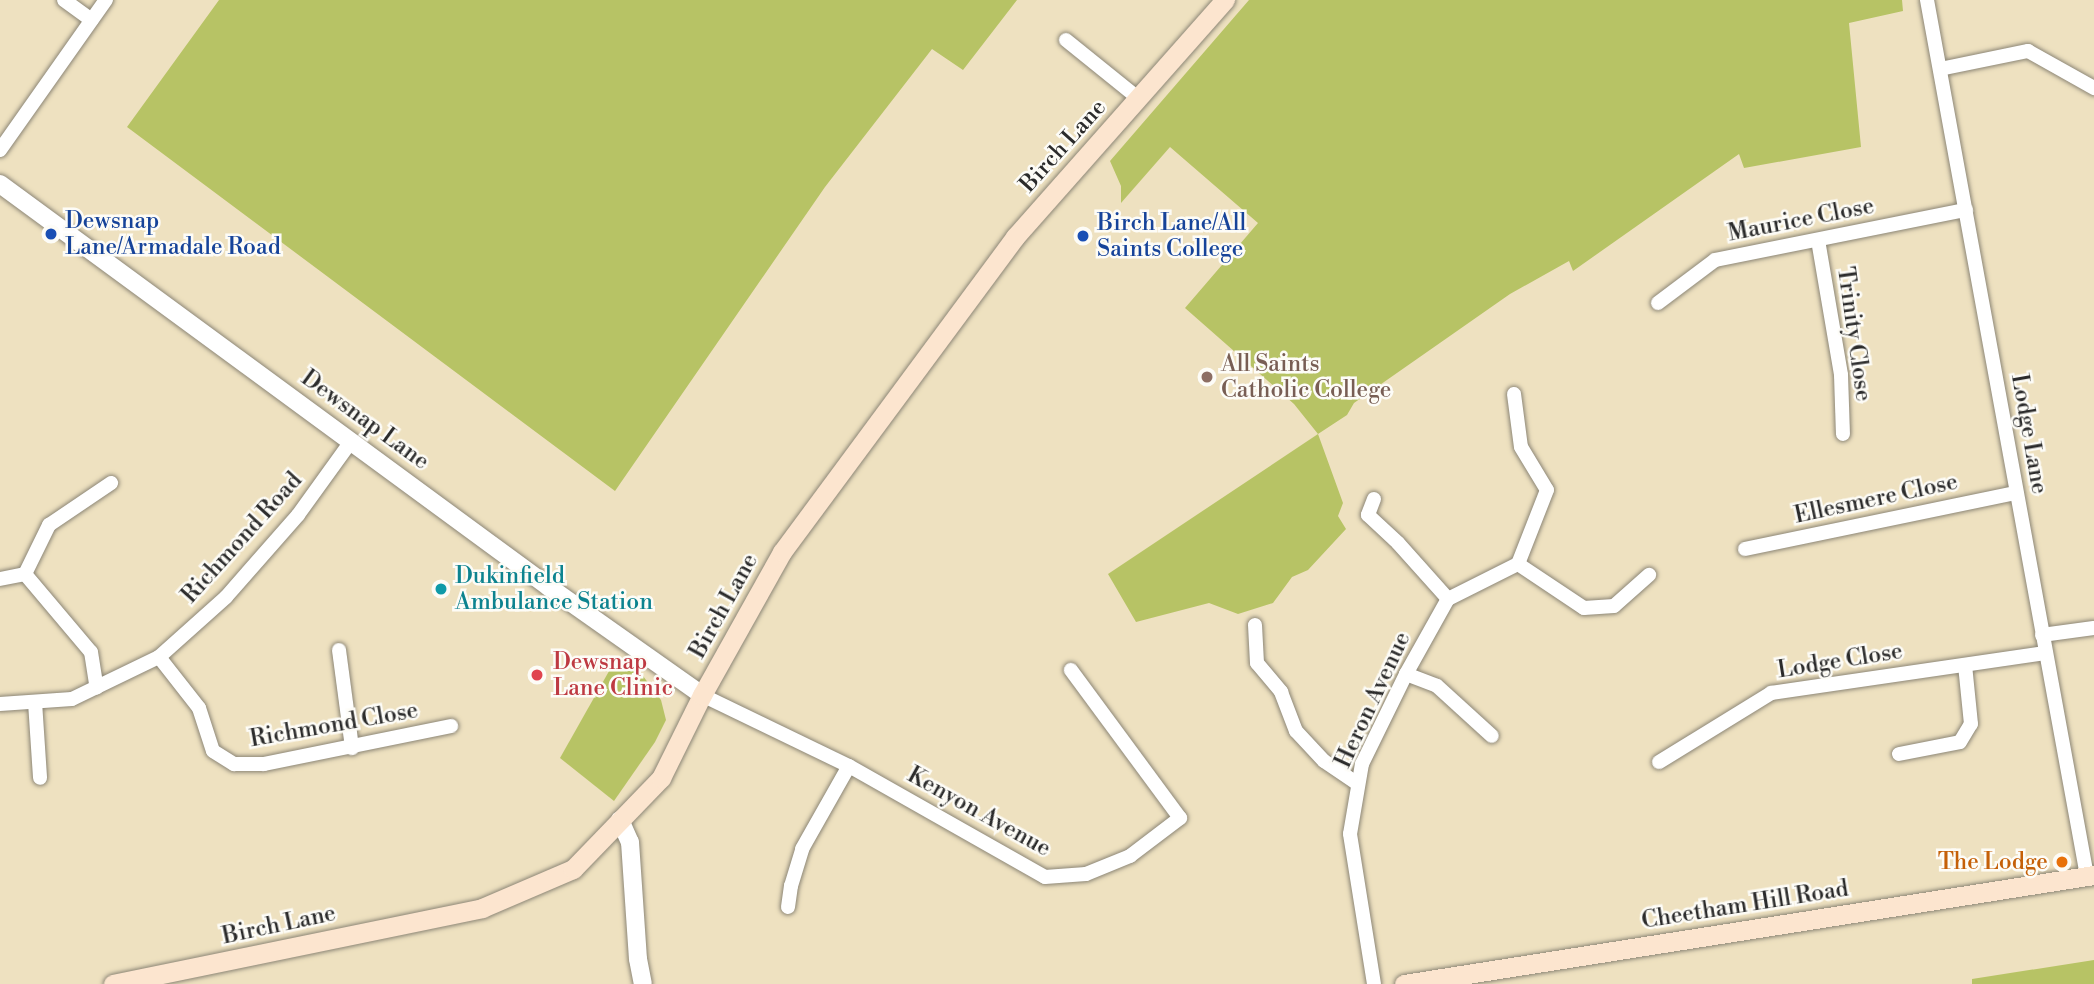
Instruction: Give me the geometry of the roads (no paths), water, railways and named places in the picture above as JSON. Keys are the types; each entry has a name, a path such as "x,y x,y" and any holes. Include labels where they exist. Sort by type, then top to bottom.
{"main road":[{"name":"Birch Lane","path":"113,984 482,908 573,869 661,778 702,695 790,541 1015,237 1225,0"},
{"name":"Cheetham Hill Road","path":"1404,984 2091,876"}],"street":[{"path":"64,0 92,20"},
{"path":"0,150 106,0"},
{"name":"Lodge Lane","path":"1927,0 2045,653 2091,876"},
{"path":"1066,40 1138,98"},
{"path":"1940,69 2028,51 2094,88"},
{"name":"Dewsnap Lane","path":"0,184 549,587 702,695"},
{"name":"Maurice Close","path":"1658,303 1715,260 1966,210"},
{"name":"Trinity Close","path":"1818,240 1841,375 1843,434"},
{"path":"1374,499 1368,515 1398,542 1448,599 1518,564 1547,491 1521,447 1514,394"},
{"name":"Richmond Road","path":"0,704 72,699 159,657 235,587 298,515 352,440"},
{"path":"25,574 49,525 111,483"},
{"name":"Ellesmere Close","path":"1745,549 2016,493"},
{"path":"1518,564 1584,608 1614,606 1649,575"},
{"path":"0,579 25,574"},
{"path":"25,574 91,652 97,688"},
{"name":"Heron Avenue","path":"1374,984 1350,834 1358,784 1362,764 1406,674 1448,599"},
{"path":"1255,625 1257,663 1281,692 1296,731 1324,761 1358,784"},
{"path":"2042,635 2094,628"},
{"path":"339,650 352,748"},
{"name":"Lodge Close","path":"1659,762 1771,693 2045,653"},
{"name":"Richmond Close","path":"159,657 199,708 213,751 234,764 264,764 451,726"},
{"path":"1899,754 1960,742 1971,724 1965,665"},
{"name":"Kenyon Avenue","path":"702,695 849,766 1045,877 1086,874 1130,856 1180,818 1071,670"},
{"path":"1406,674 1437,686 1492,736"},
{"path":"35,702 40,778"},
{"path":"788,907 790,886 802,849 849,766"},
{"path":"620,820 631,842 638,959 643,984"}],"place":[{"name":"Dewsnap Lane/Armadale Road","path":"51,234"},
{"name":"Birch Lane/All Saints College","path":"1083,236"},
{"name":"All Saints Catholic College","path":"1207,377"},
{"name":"Dukinfield Ambulance Station","path":"441,589"},
{"name":"Dewsnap Lane Clinic","path":"537,675"},
{"name":"The Lodge","path":"2062,862"}]}
